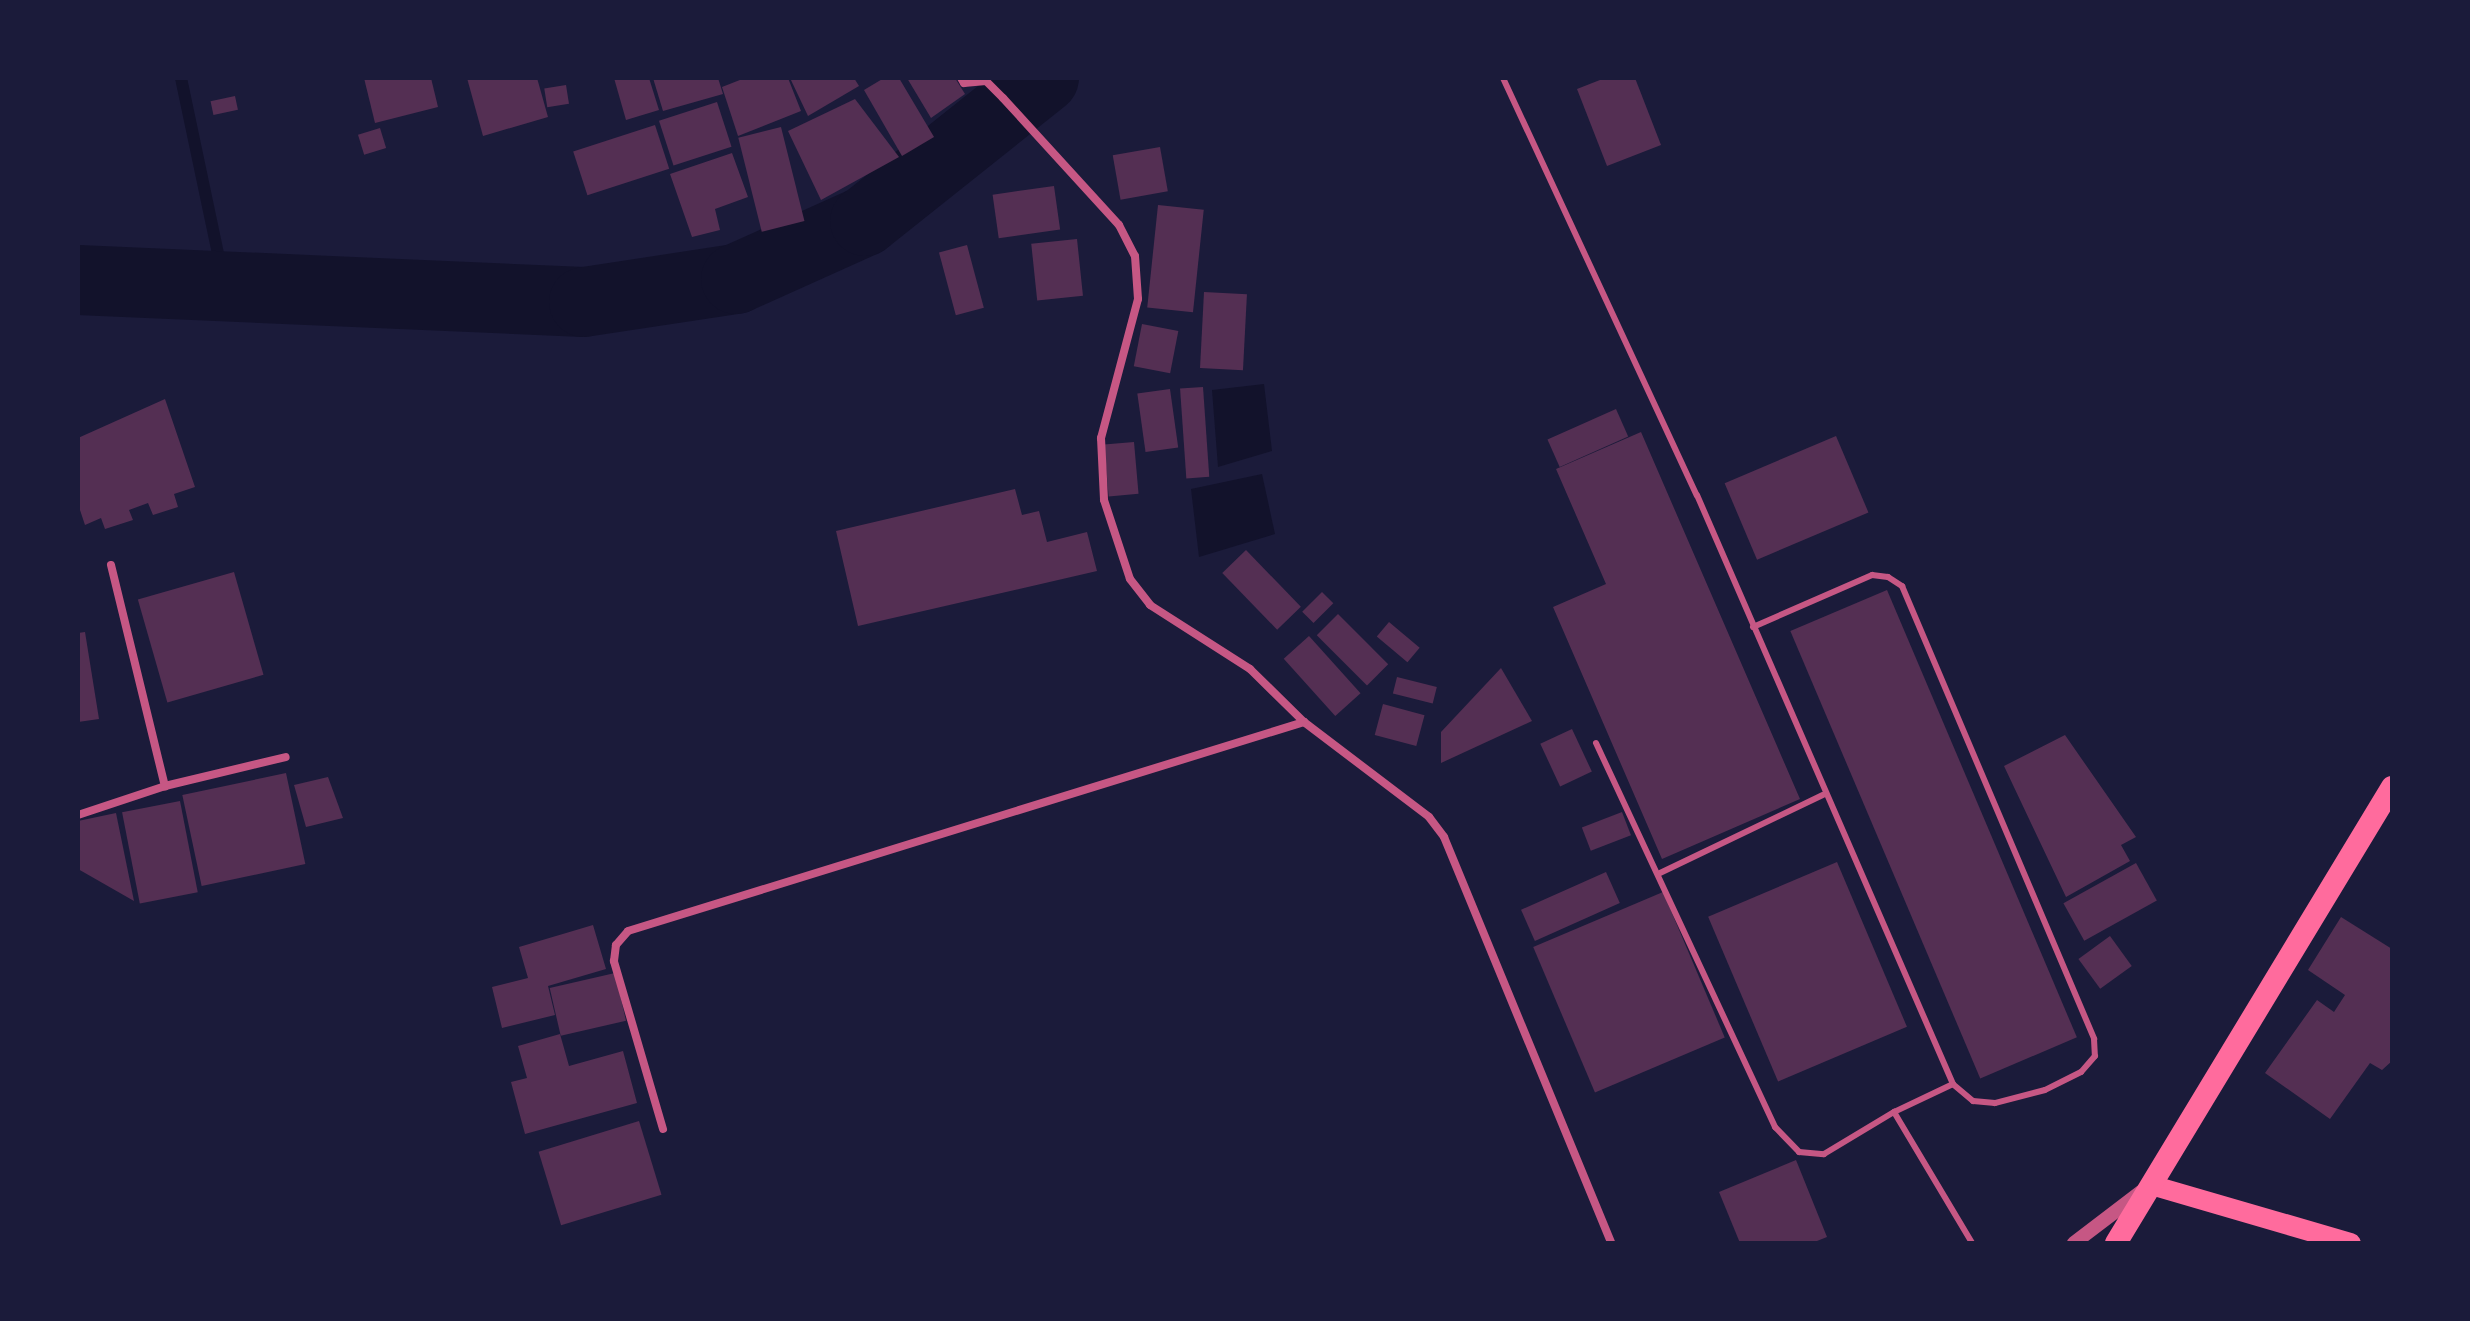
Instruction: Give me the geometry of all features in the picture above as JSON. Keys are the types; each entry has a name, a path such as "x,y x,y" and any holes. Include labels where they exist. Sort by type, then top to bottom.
{"highway":[{"path":"2116,1243 2392,787"}],"main road":[{"path":"2151,1185 2351,1243"}],"street":[{"path":"961,78 964,83 989,80 1119,225 1135,256 1138,299 1101,438 1104,500 1130,579 1150,605 1250,669 1304,722 1429,817 1444,837 1611,1243"},
{"path":"111,565 165,786"},
{"path":"663,1129 614,961 616,945 628,931 1304,722"},
{"path":"78,815 165,786 286,757"},
{"path":"2074,1243 2151,1185"}],"lane":[{"path":"1503,78 1753,627 1823,795 1953,1084 1973,1101 1995,1103 2045,1090 2081,1072 2095,1056 2094,1039 1902,586 1888,577 1872,575 1753,627"},
{"path":"1596,743 1660,873 1775,1127 1799,1152 1824,1154 1894,1112 1953,1084"},
{"path":"1660,873 1823,795"},
{"path":"1894,1112 1972,1243"}],"shaded area":[{"path":"1264,384 1272,451 1218,467 1212,390"},
{"path":"1262,474 1275,534 1199,557 1191,489"}],"building":[{"path":"364,78 431,78 438,107 375,123"},
{"path":"467,78 537,78 548,117 483,136"},
{"path":"614,78 649,78 659,110 626,120"},
{"path":"653,78 718,78 723,94 663,111"},
{"path":"745,78 788,78 801,111 738,136 722,87"},
{"path":"790,78 854,78 859,86 808,116"},
{"path":"884,78 899,78 934,137 902,156 864,90"},
{"path":"907,78 955,78 965,94 931,118"},
{"path":"1605,78 1635,78 1661,145 1607,166 1577,89"},
{"path":"566,85 569,104 547,107 544,88"},
{"path":"235,96 238,110 213,115 211,101"},
{"path":"855,99 899,157 821,200 788,131"},
{"path":"717,102 732,147 674,166 659,121"},
{"path":"655,125 669,169 587,195 573,152"},
{"path":"781,127 804,221 762,232 738,138"},
{"path":"380,128 386,148 364,155 358,135"},
{"path":"1160,147 1168,191 1121,200 1113,155"},
{"path":"732,153 748,197 715,209 720,230 692,237 670,174"},
{"path":"1054,186 1060,230 999,238 993,195"},
{"path":"1158,205 1204,210 1193,312 1147,307"},
{"path":"1077,239 1083,296 1037,300 1031,244"},
{"path":"967,245 984,308 956,315 939,253"},
{"path":"1204,292 1247,294 1243,370 1200,368"},
{"path":"1142,324 1178,331 1170,373 1134,366"},
{"path":"1203,387 1209,477 1186,478 1180,389"},
{"path":"1170,389 1178,447 1146,452 1137,394"},
{"path":"165,399 195,487 174,494 178,507 153,515 148,503 129,510 133,520 105,529 101,518 85,525 78,504 78,438"},
{"path":"1616,409 1628,436 1560,467 1547,440"},
{"path":"1641,432 1800,799 1662,859 1553,607 1606,584 1556,469"},
{"path":"1836,436 1868,512 1757,560 1725,483"},
{"path":"1134,442 1139,494 1109,496 1104,445"},
{"path":"1015,489 1022,515 1039,511 1047,542 1087,532 1097,571 858,626 836,531"},
{"path":"1246,550 1301,607 1277,630 1222,573"},
{"path":"234,572 263,675 167,702 138,600"},
{"path":"1887,590 2077,1037 1980,1078 1790,631"},
{"path":"1322,592 1333,603 1314,623 1302,612"},
{"path":"1338,614 1388,664 1367,685 1317,635"},
{"path":"1389,622 1420,648 1407,662 1377,637"},
{"path":"85,632 99,719 78,722 78,633"},
{"path":"1309,636 1361,693 1335,716 1284,659"},
{"path":"1501,668 1532,721 1441,763 1441,732"},
{"path":"1397,677 1437,687 1433,703 1393,693"},
{"path":"1383,704 1425,715 1416,746 1375,735"},
{"path":"1572,729 1592,772 1560,786 1540,744"},
{"path":"2065,735 2136,837 2121,845 2130,861 2066,897 2004,766"},
{"path":"286,773 305,864 202,886 182,795"},
{"path":"328,777 343,818 306,827 294,785"},
{"path":"180,801 198,892 140,904 122,812"},
{"path":"1622,812 1631,835 1591,851 1582,827"},
{"path":"116,813 134,901 78,869 78,821"},
{"path":"1837,862 1907,1027 1778,1081 1708,917"},
{"path":"2136,863 2157,901 2084,941 2063,903"},
{"path":"1606,872 1620,903 1535,941 1521,910"},
{"path":"1663,892 1725,1037 1595,1093 1533,947"},
{"path":"2341,917 2392,949 2392,1061 2382,1070 2370,1063 2330,1119 2265,1073 2317,1000 2334,1012 2345,995 2308,970"},
{"path":"593,925 606,969 548,986 555,1015 502,1028 492,987 528,978 519,947"},
{"path":"2110,936 2132,966 2100,989 2078,959"},
{"path":"615,973 626,1021 561,1036 550,988"},
{"path":"560,1034 569,1066 623,1051 637,1103 525,1134 511,1082 527,1078 518,1046"},
{"path":"639,1121 662,1195 561,1225 539,1152"},
{"path":"1796,1160 1827,1237 1812,1243 1740,1243 1719,1192"}],"waterway":[{"path":"181,78 225,286"},
{"path":"78,280 584,302 736,279 865,221 1044,78"}]}
